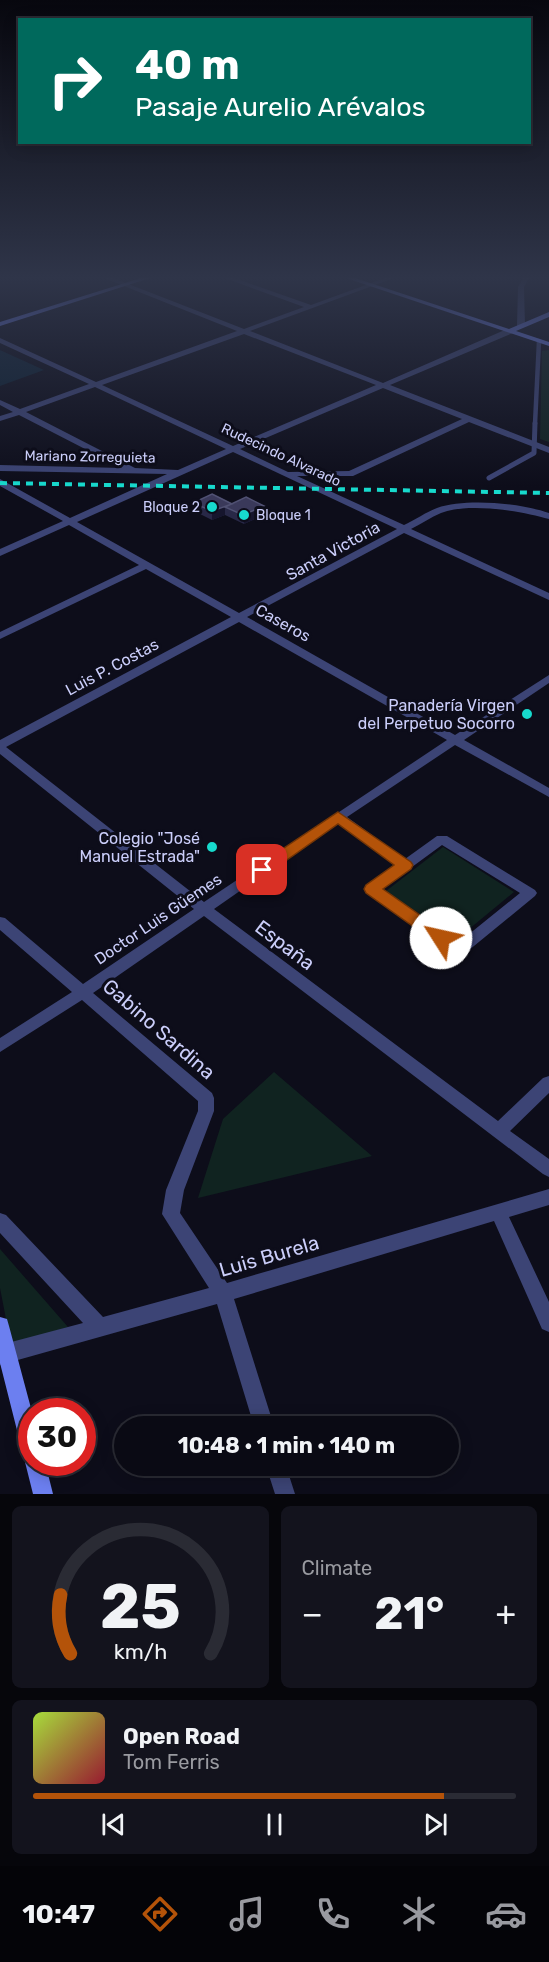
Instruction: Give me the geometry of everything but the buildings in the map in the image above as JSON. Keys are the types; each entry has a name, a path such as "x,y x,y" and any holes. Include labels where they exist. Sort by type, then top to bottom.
{"main road":[{"path":"0,1326 3,1354 18,1404"},
{"path":"38,1476 43,1494"}],"street":[{"name":"Rudecindo Alvarado","path":"17,348 236,448 549,597"},
{"path":"0,419 198,348"},
{"path":"288,348 549,450"},
{"path":"0,553 180,472 471,348"},
{"path":"0,402 136,472"},
{"path":"288,473 350,474 468,418"},
{"name":"Mariano Zorreguieta","path":"0,468 180,472"},
{"name":"Caseros","path":"0,482 549,794"},
{"name":"Santa Victoria","path":"240,619 440,510 456,507 524,508 549,516"},
{"path":"0,636 147,565"},
{"name":"Luis P. Costas","path":"0,747 240,619"},
{"name":"Doctor Luis Güemes","path":"0,1046 205,910 454,739 547,682"},
{"name":"España","path":"0,747 205,910 549,1169"},
{"path":"338,817 405,865"},
{"path":"442,839 530,893 458,951 372,889 405,865 442,839"},
{"name":"Gabino Sardina","path":"0,922 206,1098 206,1111 175,1190 171,1214 224,1293"},
{"path":"499,1131 549,1083"},
{"name":"Luis Burela","path":"3,1354 224,1293 549,1197"},
{"path":"498,1212 549,1323"},
{"path":"0,1221 100,1327"},
{"path":"224,1293 261,1416"},
{"path":"279,1476 285,1494"}],"lane":[{"path":"489,478 534,453 539,348"}],"green space":[{"path":"549,350 549,442 540,439 542,351"},
{"path":"443,847 514,892 457,939 386,891"},
{"path":"274,1072 372,1156 198,1198 223,1119"},
{"path":"0,1249 68,1327 11,1345 0,1288"}],"water":[{"path":"0,350 44,370 0,386"}],"railway":[{"path":"0,483 549,493"}],"place":[{"name":"Bloque 2","path":"212,507"},
{"name":"Bloque 1","path":"244,515"},
{"name":"Panadería Virgen del Perpetuo Socorro","path":"527,714"},
{"name":"Colegio \"José Manuel Estrada\"","path":"212,847"}],"route":[{"path":"262,870 338,817 405,865 372,889 441,938"}]}
